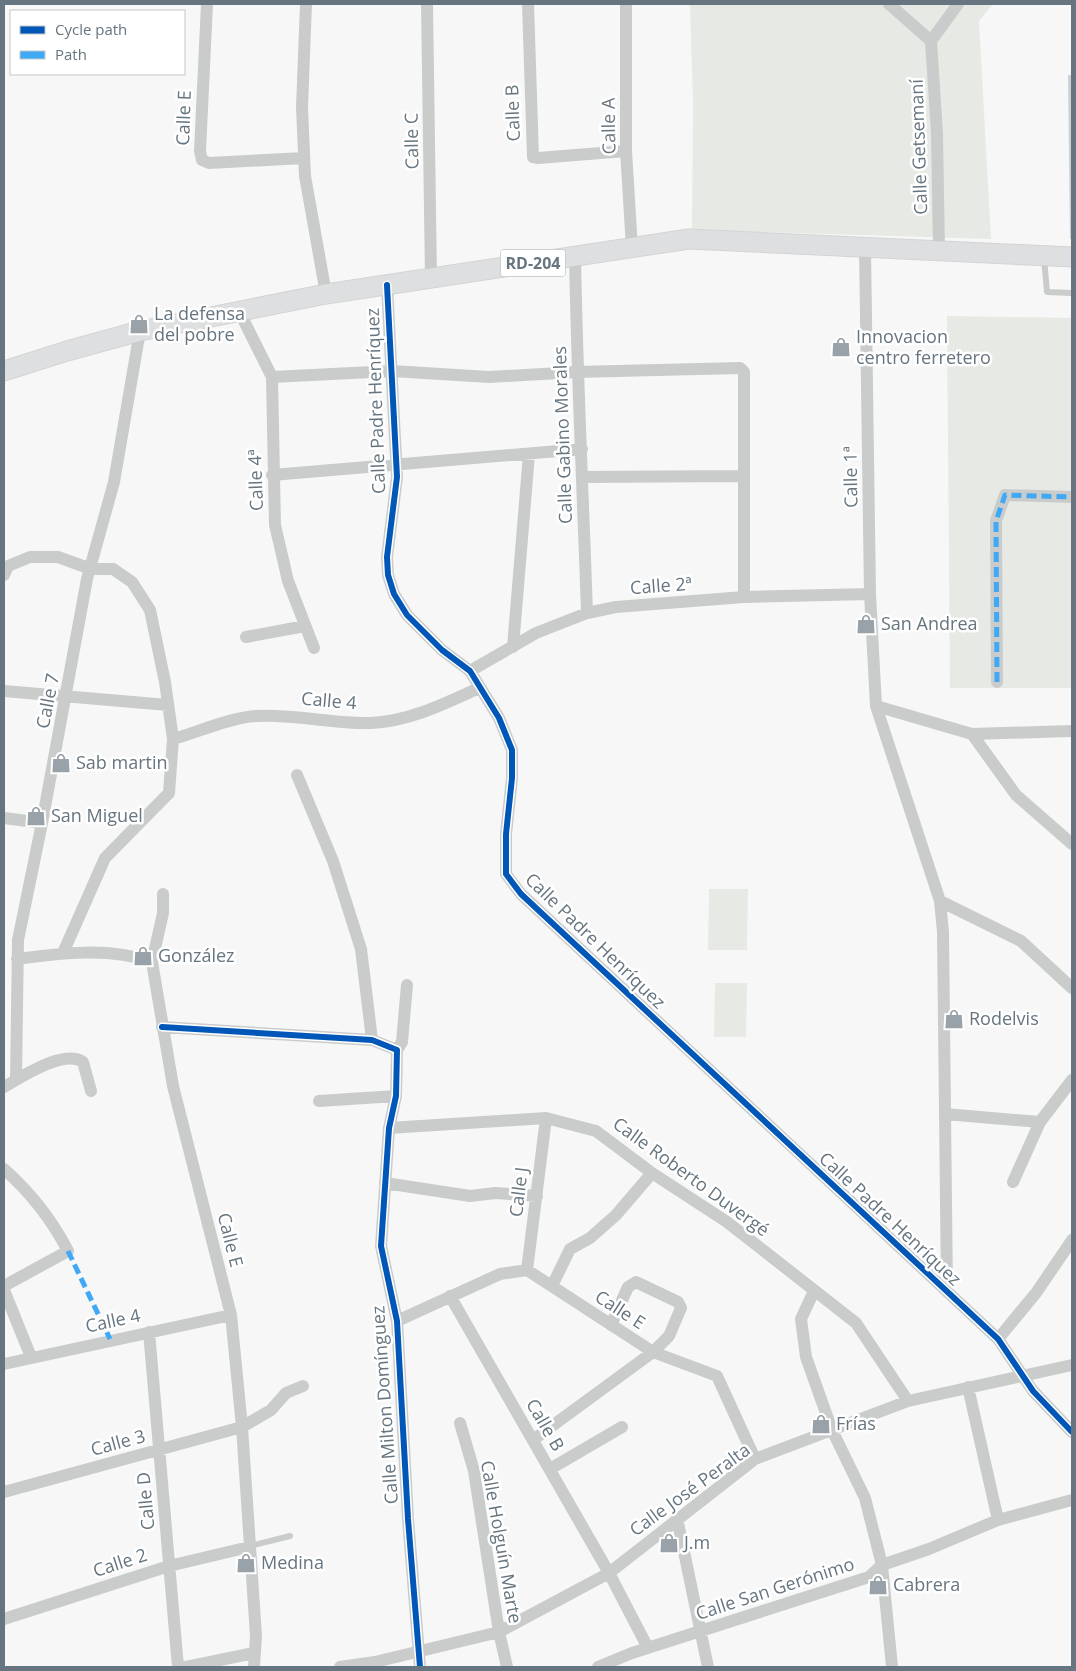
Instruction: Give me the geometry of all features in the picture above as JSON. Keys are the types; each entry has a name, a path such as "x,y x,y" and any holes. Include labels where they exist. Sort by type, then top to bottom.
{"main road":[{"name":"RD-204","path":"4,371 140,331 326,294 689,239 1072,258"}],"street":[{"name":"Calle E","path":"207,4 200,151 202,160 209,164 304,158"},
{"path":"306,4 302,107 305,176 326,294"},
{"name":"Calle C","path":"427,4 431,278"},
{"name":"Calle B","path":"528,4 533,157 626,152"},
{"name":"Calle A","path":"626,4 626,152 632,248"},
{"path":"889,4 931,41 958,4"},
{"name":"Calle Getsemaní","path":"931,41 937,134 939,252"},
{"name":"Calle 1ª","path":"865,248 870,594 876,706 940,901 943,932 947,1292"},
{"name":"Calle Gabino Morales","path":"575,256 576,372 582,449 587,613"},
{"name":"Calle Padre Henríquez","path":"387,285 397,465 387,557 388,575 394,594 407,615 442,650 470,671 499,718 512,750 512,778 506,834 506,874 521,894 998,1339 1033,1391 1072,1432"},
{"name":"Calle 4ª","path":"239,311 272,377 272,475 275,525 288,581 314,648"},
{"name":"Calle 7","path":"16,1080 18,940 91,569 114,482 140,331"},
{"path":"272,377 392,371 489,377 576,372 740,368 743,370 744,597"},
{"path":"272,475 582,449"},
{"path":"513,647 529,454"},
{"path":"582,477 744,476"},
{"path":"996,682 996,521 1005,495 1072,497"},
{"path":"4,575 8,566 30,556 58,558 91,569 114,570 132,582 150,610 168,704 173,739 169,793 105,858 62,953"},
{"name":"Calle 2ª","path":"470,671 536,633 587,613 616,607 744,597 870,594"},
{"path":"246,637 305,626"},
{"name":"Calle 4","path":"173,739 255,716 299,716 371,723 392,720 423,714 479,688"},
{"path":"4,691 66,698 168,704"},
{"path":"876,706 972,734 1072,731"},
{"path":"972,734 1016,795 1072,844"},
{"path":"298,774 333,860 361,949 372,1040"},
{"path":"4,818 42,823"},
{"path":"17,959 62,953 116,954 137,957 152,962 163,913 163,894"},
{"path":"940,901 1020,941 1072,988"},
{"name":"Calle E","path":"152,962 173,1086 231,1315 242,1427 256,1636 254,1667"},
{"name":"Calle Milton Domínguez","path":"407,985 402,1042 397,1050 396,1096 389,1128 381,1246 397,1321 408,1519 420,1667"},
{"path":"162,1027 372,1040 397,1050"},
{"path":"4,1087 62,1058 76,1057 84,1062 91,1091"},
{"path":"1013,1182 1040,1122 1072,1080"},
{"path":"319,1101 396,1096"},
{"path":"945,1114 1040,1122"},
{"name":"Calle Roberto Duvergé","path":"389,1128 546,1118 596,1130 652,1173 727,1222 856,1323 908,1401"},
{"name":"Calle J","path":"527,1270 546,1118"},
{"path":"4,1169 27,1190 54,1224 68,1251 4,1286"},
{"path":"552,1286 570,1249 590,1238 616,1216 652,1173"},
{"path":"385,1183 470,1196 495,1193 537,1196"},
{"path":"998,1339 1036,1293 1072,1240"},
{"name":"Calle E","path":"527,1270 653,1352 717,1376 755,1459"},
{"path":"397,1321 500,1274 527,1270"},
{"path":"533,1440 653,1352 669,1336 679,1314 678,1302 636,1282 628,1287 611,1325"},
{"path":"4,1290 32,1357"},
{"path":"814,1291 801,1319 806,1357 832,1430 865,1498 882,1566 892,1667"},
{"name":"Calle B","path":"450,1296 609,1572 648,1648"},
{"name":"Calle 4","path":"4,1364 231,1315"},
{"name":"Calle D","path":"149,1332 178,1667"},
{"name":"Calle José Peralta","path":"340,1667 375,1662 499,1632 609,1572 755,1459 908,1401 1072,1365"},
{"name":"Calle 3","path":"4,1492 242,1427 271,1410 286,1393 303,1386"},
{"path":"968,1387 998,1520"},
{"name":"Calle Holguín Marte","path":"460,1423 474,1471 499,1632 507,1667"},
{"path":"550,1469 622,1427"},
{"name":"Calle San Gerónimo","path":"598,1667 648,1648 869,1578 882,1566 929,1549 998,1520 1072,1500"},
{"path":"677,1518 708,1667"},
{"name":"Calle 2","path":"4,1619 169,1566 249,1547"},
{"path":"186,1667 254,1653"}],"lane":[{"path":"1044,257 1047,292 1072,293"},
{"path":"249,1547 290,1536"}],"shaded area":[{"path":"690,4 993,4 979,21 991,239 692,230 693,101"},
{"path":"947,316 1072,318 1072,688 950,688"},
{"path":"709,889 748,889 747,950 708,950"},
{"path":"715,983 747,983 746,1037 714,1037"}],"building":[{"path":"1068,75 1072,75 1072,239 1070,239"}],"marked path":[{"path":"997,682 996,521 1005,495 1072,497"},
{"path":"68,1251 110,1339"}],"cycle path":[{"path":"387,285 397,477 387,557 388,575 394,594 407,615 442,650 470,671 499,718 512,750 512,778 506,834 506,874 521,894 998,1339 1033,1391 1072,1432"},
{"path":"162,1027 372,1040 397,1050 396,1096 389,1128 381,1246 397,1321 408,1519 420,1667"}],"place":[{"name":"La defensa del pobre","path":"139,324"},
{"name":"Innovacion centro ferretero","path":"841,347"},
{"name":"San Andrea","path":"866,624"},
{"name":"Sab martin","path":"61,763"},
{"name":"San Miguel","path":"36,816"},
{"name":"González","path":"143,956"},
{"name":"Rodelvis","path":"954,1019"},
{"name":"Frías","path":"821,1424"},
{"name":"J.m","path":"669,1543"},
{"name":"Medina","path":"246,1563"},
{"name":"Cabrera","path":"878,1585"}]}
